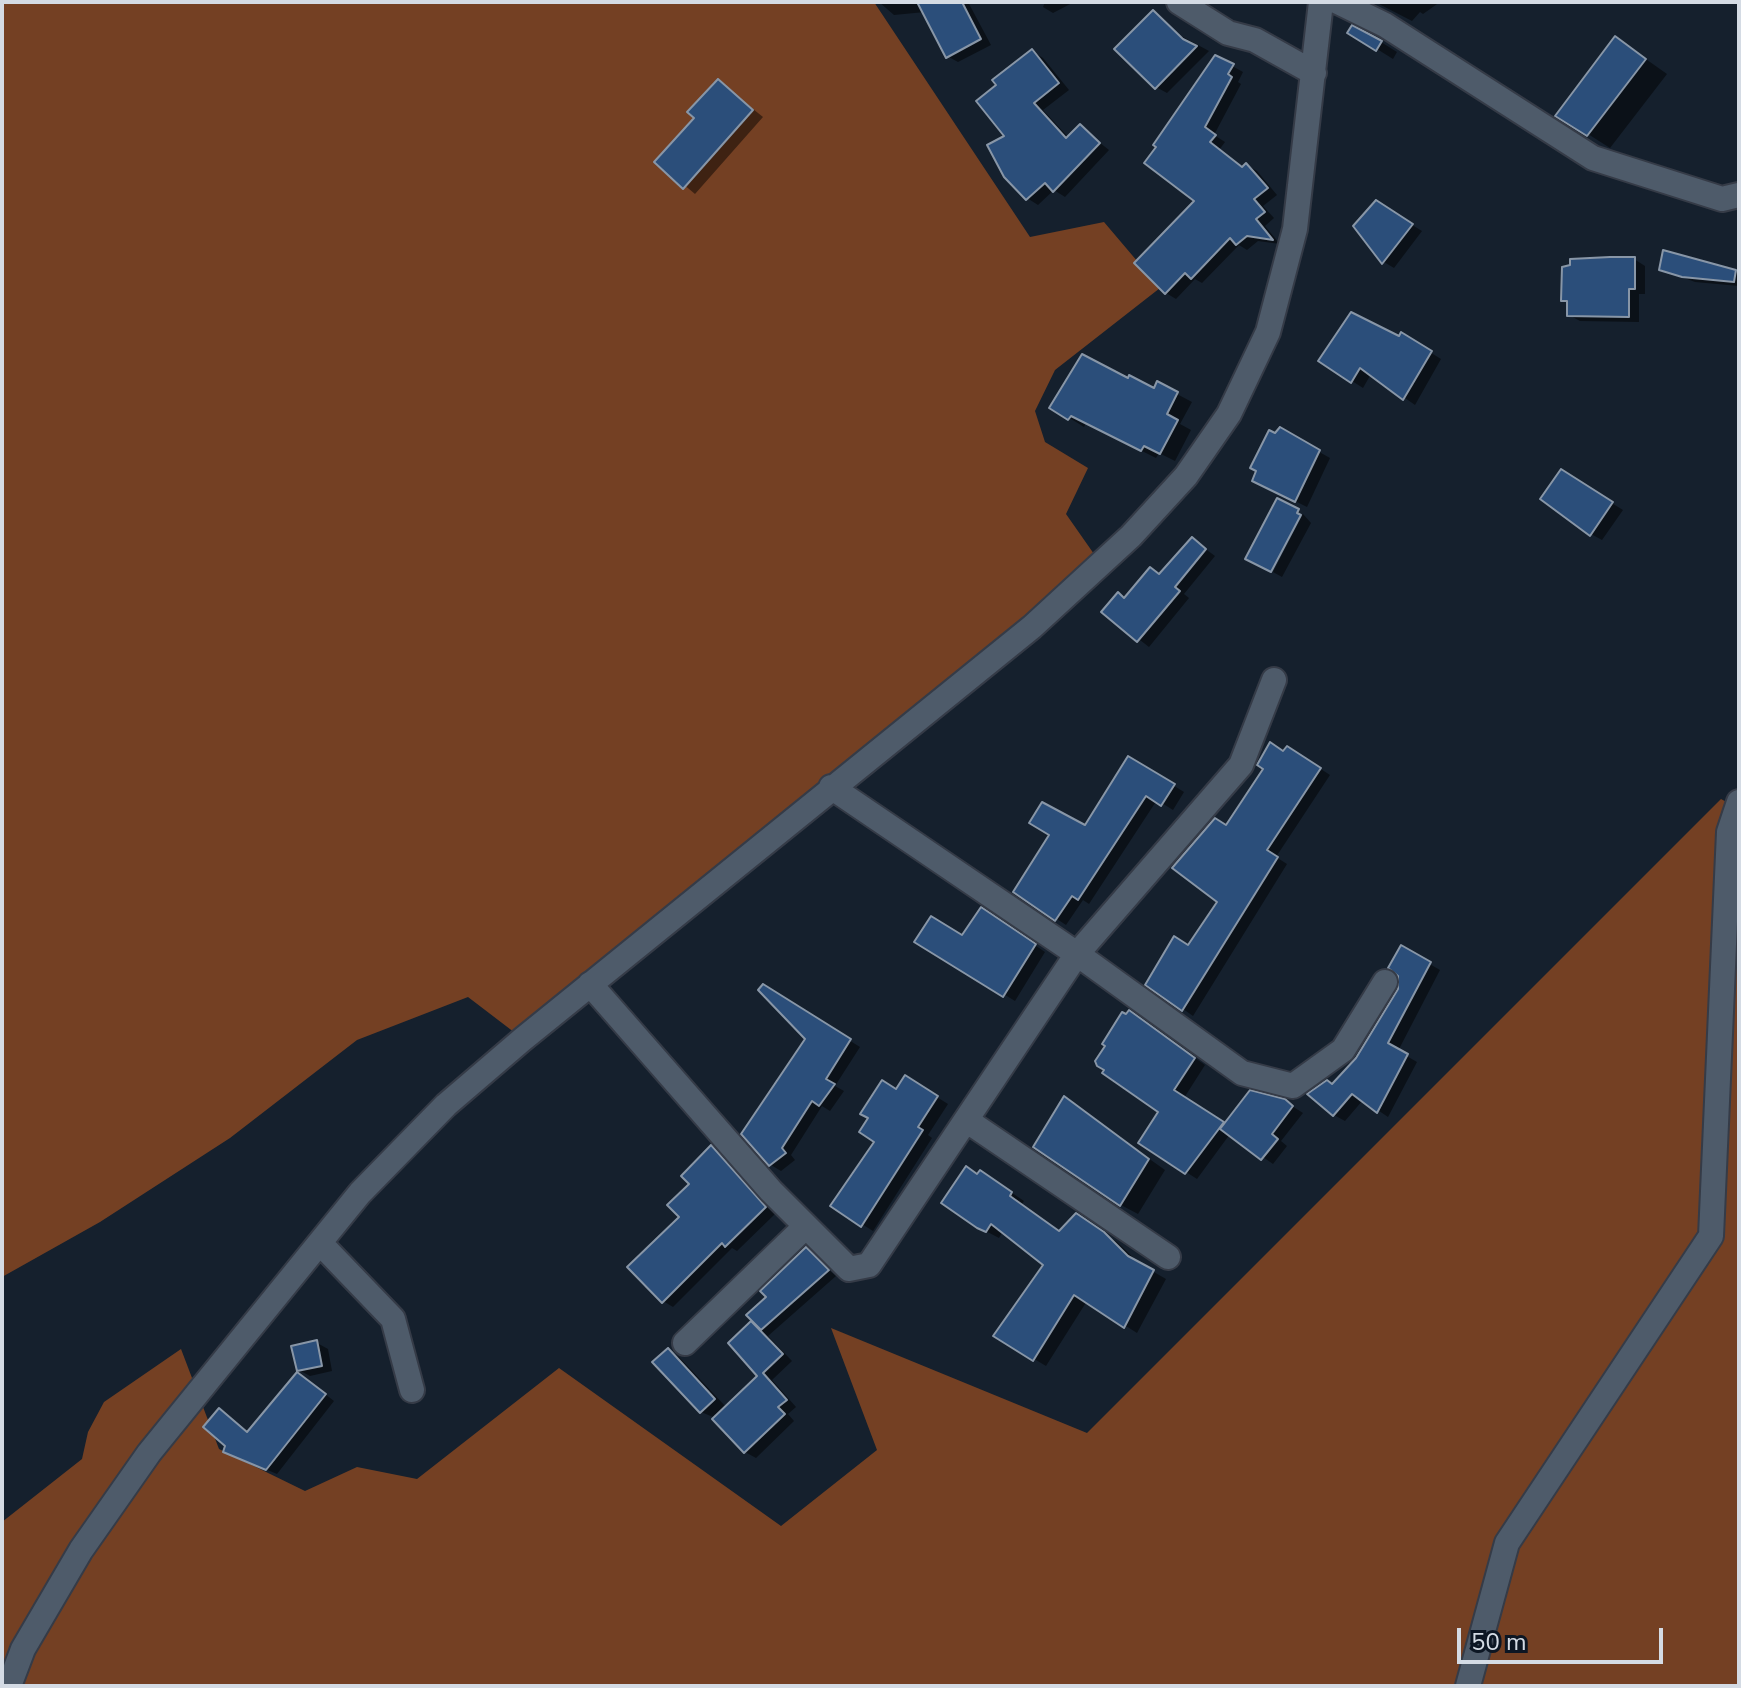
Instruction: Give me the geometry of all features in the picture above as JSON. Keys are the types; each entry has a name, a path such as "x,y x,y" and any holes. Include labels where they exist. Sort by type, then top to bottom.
{"street":[{"path":"1179,2 1228,33 1255,40 1314,73"},
{"path":"9,1686 23,1649 81,1550 149,1453 360,1193 446,1105 831,787 1032,627 1131,536 1186,476 1229,414 1268,332 1295,229 1321,2"},
{"path":"1338,2 1385,25 1593,158 1722,199 1739,195"},
{"path":"590,984 771,1191 849,1269 869,1265 1077,954 1241,765 1274,680"},
{"path":"831,787 1077,954 1242,1073 1293,1086 1343,1050 1385,982"},
{"path":"1468,1686 1507,1543 1711,1236 1729,832 1739,802"},
{"path":"966,1120 1168,1257"},
{"path":"685,1343 806,1226"},
{"path":"320,1243 393,1319 412,1390"}],"shaded area":[{"path":"2,2 874,2 1030,237 1104,222 1160,288 1055,370 1035,411 1045,442 1088,468 1066,514 1101,564 523,1039 468,997 357,1040 230,1138 100,1222 2,1277"},
{"path":"1721,799 1739,809 1739,1686 2,1686 2,1522 82,1459 88,1432 104,1402 181,1349 219,1449 305,1491 357,1467 417,1479 559,1368 781,1526 877,1450 831,1328 1087,1433"}],"building":[{"path":"917,2 962,2 981,39 946,58"},
{"path":"1153,10 1183,39 1197,46 1155,89 1114,49"},
{"path":"1352,25 1382,41 1376,51 1347,33"},
{"path":"1615,36 1646,59 1587,136 1555,116"},
{"path":"1032,49 1059,83 1034,103 1066,138 1080,124 1100,143 1053,192 1045,183 1026,200 1004,177 987,145 1004,136 976,101 996,85 992,80"},
{"path":"1215,55 1234,64 1228,74 1232,77 1205,127 1216,135 1210,142 1242,167 1246,163 1268,188 1254,199 1265,212 1256,219 1273,240 1247,236 1236,245 1230,238 1191,279 1185,273 1165,294 1134,263 1194,201 1144,163"},
{"path":"718,79 753,110 683,189 654,162 694,118 687,112"},
{"path":"1376,200 1413,224 1382,264 1353,226"},
{"path":"1663,250 1736,270 1734,282 1682,277 1659,270"},
{"path":"1635,257 1635,289 1629,289 1629,317 1567,316 1567,301 1561,301 1562,267 1570,265 1570,259"},
{"path":"1351,312 1399,336 1401,332 1432,351 1403,400 1360,368 1351,383 1318,361"},
{"path":"1082,354 1128,378 1129,375 1154,388 1157,381 1178,392 1167,414 1178,420 1160,454 1144,446 1141,451 1071,416 1068,420 1049,408"},
{"path":"1280,427 1320,450 1295,502 1252,481 1256,471 1250,468 1269,430 1275,433"},
{"path":"1561,469 1613,502 1590,536 1540,499"},
{"path":"1277,498 1299,509 1297,513 1301,515 1271,572 1245,559"},
{"path":"1192,537 1206,549 1175,587 1180,591 1137,642 1101,612 1118,592 1124,598 1150,567 1159,574"},
{"path":"1270,742 1283,751 1287,746 1321,768 1267,850 1278,857 1182,1011 1145,985 1174,936 1188,945 1217,902 1172,868 1215,818 1226,825 1263,769 1257,765"},
{"path":"1128,756 1175,784 1161,806 1146,796 1078,900 1072,896 1055,921 1013,892 1049,835 1029,823 1042,802 1085,825"},
{"path":"981,907 1036,944 1003,997 914,942 931,916 962,935"},
{"path":"1401,945 1431,962 1388,1043 1408,1054 1377,1113 1352,1094 1333,1116 1307,1094 1327,1080 1332,1084 1356,1058 1398,989 1398,976 1388,968"},
{"path":"763,984 851,1039 826,1079 835,1084 819,1106 812,1101 782,1148 786,1153 769,1166 741,1134 805,1039 758,990"},
{"path":"1129,1010 1195,1058 1174,1090 1224,1122 1185,1174 1138,1143 1158,1112 1102,1073 1104,1070 1095,1061 1122,1012 1126,1014"},
{"path":"905,1075 938,1096 918,1127 923,1130 861,1227 830,1206 874,1142 859,1132 868,1118 860,1114 882,1080 896,1089"},
{"path":"1250,1090 1285,1099 1293,1106 1272,1134 1278,1139 1261,1160 1220,1129"},
{"path":"1064,1096 1149,1159 1120,1206 1033,1147"},
{"path":"711,1145 766,1207 725,1247 722,1243 662,1303 627,1267 679,1217 667,1205 689,1184 681,1176"},
{"path":"966,1166 977,1174 980,1170 1012,1192 1010,1196 1059,1231 1076,1213 1104,1232 1128,1256 1154,1270 1124,1328 1074,1295 1033,1361 993,1336 1043,1265 991,1224 986,1232 941,1203"},
{"path":"806,1247 829,1270 761,1330 746,1315 766,1297 760,1291"},
{"path":"751,1321 783,1354 763,1373 787,1400 778,1407 785,1414 744,1453 712,1419 757,1376 728,1343"},
{"path":"317,1340 322,1366 297,1371 291,1346"},
{"path":"668,1348 715,1399 700,1413 652,1362"},
{"path":"297,1372 326,1394 266,1470 223,1452 225,1446 203,1427 219,1408 247,1432"}]}
